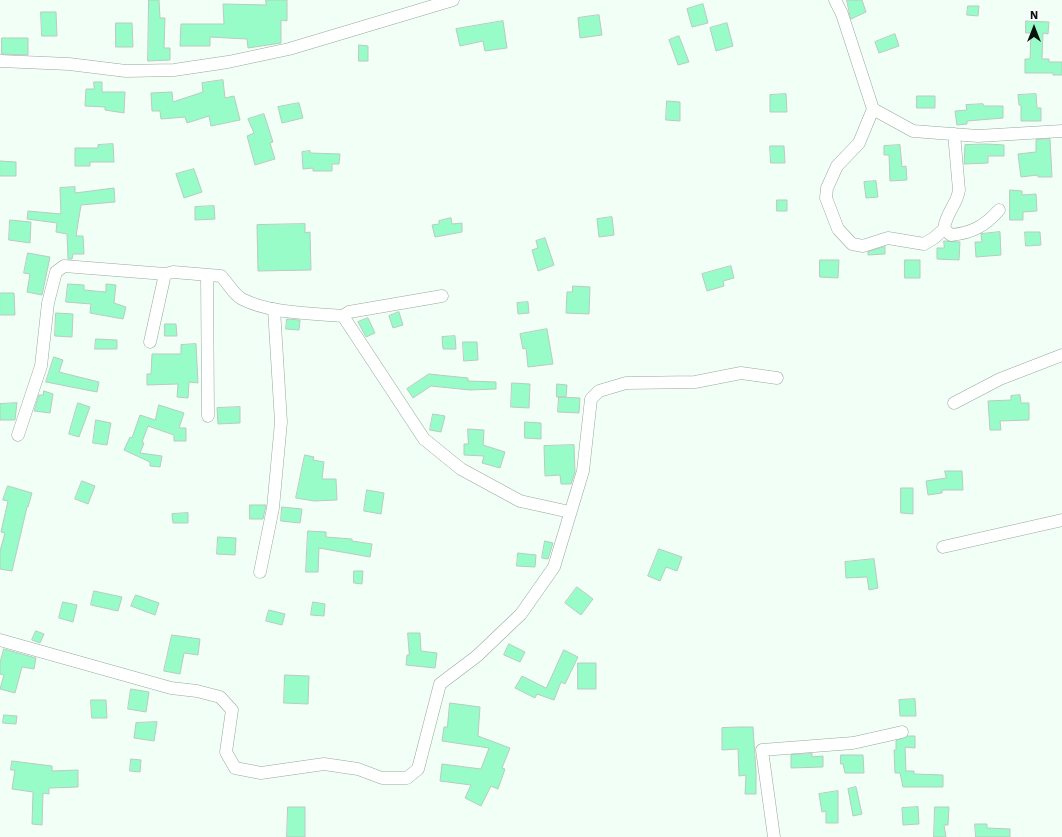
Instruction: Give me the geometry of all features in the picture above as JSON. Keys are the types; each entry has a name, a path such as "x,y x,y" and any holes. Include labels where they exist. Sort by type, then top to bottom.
{"street":[{"path":"0,61 69,64 126,71 174,70 228,62 289,50 453,0"},
{"path":"835,0 842,14 873,109 859,143 837,166 827,188 826,198 838,229 852,244 863,246 888,238 924,244 944,229 945,218 958,199 959,190 954,134"},
{"path":"873,109 913,131 978,136 1062,131"},
{"path":"944,229 951,235 977,230 1000,210"},
{"path":"18,435 41,366 48,303 56,272 64,266 165,274 173,272 221,276 241,298 274,309 342,316 349,312 442,296"},
{"path":"150,342 165,274"},
{"path":"207,276 208,416"},
{"path":"260,572 273,508 281,422 274,309"},
{"path":"342,316 424,438 461,469 520,501 570,512"},
{"path":"954,403 1000,379 1062,356"},
{"path":"0,640 171,688 197,691 220,697 232,710 226,752 236,768 261,773 324,764 358,769 382,778 407,778 418,769 440,684 477,656 522,614 554,567 583,472 591,399 599,391 626,384 695,382 741,373 777,378"},
{"path":"942,547 1062,520"},
{"path":"774,837 762,750 853,743 902,732"}],"building":[{"path":"149,0 159,0 160,18 165,18 164,48 170,48 170,60 148,61"},
{"path":"266,0 287,0 287,21 281,20 281,43 248,48 247,39 210,37 210,46 180,46 181,24 224,24 223,4 266,5"},
{"path":"847,0 862,0 866,12 851,19"},
{"path":"703,4 708,23 692,27 687,9"},
{"path":"968,6 979,6 978,16 967,15"},
{"path":"41,12 56,12 57,36 42,36"},
{"path":"599,15 602,35 580,38 578,18"},
{"path":"503,21 507,48 485,51 483,41 460,46 456,29"},
{"path":"1026,21 1049,22 1048,34 1043,33 1042,59 1049,59 1049,62 1062,62 1062,75 1053,75 1053,73 1025,73 1025,59 1030,59 1031,33 1026,33"},
{"path":"116,23 132,23 133,47 116,47"},
{"path":"727,23 733,46 716,51 710,28"},
{"path":"895,34 899,46 879,53 875,42"},
{"path":"679,36 689,62 678,65 669,40"},
{"path":"2,38 28,38 28,55 2,54"},
{"path":"359,45 368,46 368,61 359,61"},
{"path":"223,80 225,98 234,96 240,120 211,126 209,116 187,123 185,117 161,119 160,111 152,111 151,93 172,92 173,102 203,92 202,83"},
{"path":"94,82 102,82 102,92 125,92 124,113 105,110 105,107 85,106 86,89 94,89"},
{"path":"786,94 787,112 770,112 770,95"},
{"path":"1036,94 1037,108 1041,108 1041,121 1021,121 1021,105 1019,105 1018,95"},
{"path":"917,96 935,96 935,108 917,108"},
{"path":"667,101 680,102 680,121 666,120"},
{"path":"299,103 303,118 282,123 278,107"},
{"path":"983,104 984,106 1003,106 1003,118 967,121 967,124 957,125 955,111 967,110 966,105"},
{"path":"264,114 273,142 270,143 275,159 255,165 247,136 254,133 248,119"},
{"path":"1050,139 1052,177 1038,177 1038,175 1021,177 1018,154 1036,152 1036,140"},
{"path":"113,144 114,162 90,162 90,166 75,166 75,148 98,148 98,145"},
{"path":"900,145 902,167 906,166 907,180 890,181 889,155 884,155 884,146"},
{"path":"965,145 1004,145 1004,156 988,156 988,163 964,164"},
{"path":"770,146 784,146 785,163 771,163"},
{"path":"310,151 310,153 340,154 339,164 332,164 332,171 313,171 313,168 303,169 302,152"},
{"path":"0,161 16,162 16,176 0,176"},
{"path":"194,169 202,192 184,198 176,174"},
{"path":"876,181 878,197 866,198 864,182"},
{"path":"75,187 75,193 114,188 115,202 81,205 76,236 83,236 84,254 73,254 72,259 68,259 67,234 56,232 57,223 27,219 28,211 61,214 60,188"},
{"path":"1010,190 1022,191 1022,195 1036,194 1037,211 1023,212 1023,220 1010,220"},
{"path":"777,200 787,200 787,211 777,211"},
{"path":"214,206 215,219 195,220 195,207"},
{"path":"612,217 614,235 599,237 597,219"},
{"path":"451,218 452,224 462,223 462,232 435,237 432,225 439,224 439,221"},
{"path":"10,220 31,222 30,243 9,240"},
{"path":"305,224 305,233 310,232 311,270 258,271 257,225"},
{"path":"1000,232 1001,255 976,257 975,242 982,242 981,234"},
{"path":"1025,232 1040,232 1041,245 1026,246"},
{"path":"545,238 554,265 538,271 532,250 538,248 536,241"},
{"path":"944,241 960,242 959,260 937,259 937,248 944,248"},
{"path":"885,247 885,254 868,255 868,252"},
{"path":"28,253 50,257 42,295 27,292 30,274 24,273"},
{"path":"820,260 839,260 838,278 820,277"},
{"path":"905,260 920,260 920,278 905,278"},
{"path":"731,266 734,278 723,281 724,286 707,291 702,274"},
{"path":"68,284 84,285 84,290 106,292 106,284 116,285 114,303 126,307 123,319 90,313 91,304 66,302"},
{"path":"573,286 590,287 589,314 566,313 567,292 572,292"},
{"path":"0,293 14,293 15,315 0,315"},
{"path":"528,302 529,313 518,314 517,303"},
{"path":"399,312 403,325 393,328 389,316"},
{"path":"56,313 73,314 72,337 55,336"},
{"path":"368,318 375,333 366,337 358,322"},
{"path":"287,319 300,320 299,330 286,329"},
{"path":"165,324 176,324 177,336 165,336"},
{"path":"547,329 553,364 528,367 526,348 523,349 520,334"},
{"path":"455,336 456,349 443,349 442,337"},
{"path":"96,339 117,340 117,349 95,349"},
{"path":"463,342 477,342 478,360 464,361"},
{"path":"196,344 198,383 189,382 188,398 177,397 178,384 147,385 147,374 151,374 152,354 181,354 181,345"},
{"path":"54,357 63,360 59,372 99,382 97,392 46,382"},
{"path":"429,374 468,378 468,381 496,382 496,389 470,390 431,386 413,398 407,389"},
{"path":"512,383 530,384 529,408 511,407"},
{"path":"557,384 567,385 566,397 557,397"},
{"path":"44,391 53,394 50,413 34,411 39,395 43,395"},
{"path":"1020,395 1021,403 1029,403 1029,420 1000,421 1001,430 990,430 988,401 1011,400 1011,396"},
{"path":"559,397 580,398 579,413 558,412"},
{"path":"17,403 15,420 0,420 0,404"},
{"path":"78,403 90,407 79,437 69,434"},
{"path":"159,405 184,413 179,428 186,428 186,441 174,441 174,435 148,426 142,442 144,443 140,453 162,456 160,467 150,466 150,462 124,450 130,437 132,438 140,415 155,420"},
{"path":"240,407 240,423 218,424 217,408"},
{"path":"433,414 445,416 441,432 430,430"},
{"path":"96,420 111,423 107,445 93,443"},
{"path":"525,422 541,423 541,439 525,438"},
{"path":"468,429 484,430 483,445 505,452 500,468 482,463 484,456 464,455 464,444 468,444"},
{"path":"574,445 575,472 571,484 561,484 560,475 545,476 544,446"},
{"path":"305,455 314,457 313,460 324,462 322,479 336,479 337,500 314,501 296,498"},
{"path":"945,471 962,471 963,490 942,490 942,493 928,495 926,481 946,478"},
{"path":"82,481 95,486 88,504 75,499"},
{"path":"8,486 32,493 27,507 12,571 0,569 0,551 5,533 1,532 8,501 3,500"},
{"path":"901,488 913,488 913,514 901,513"},
{"path":"367,490 384,493 381,514 364,511"},
{"path":"250,505 266,505 263,519 250,519"},
{"path":"282,507 302,509 300,523 281,521"},
{"path":"188,513 188,523 173,523 172,514"},
{"path":"308,531 326,532 326,537 352,539 352,541 372,544 370,557 319,548 318,572 306,572"},
{"path":"218,537 236,538 235,555 217,554"},
{"path":"545,541 553,543 548,559 542,558"},
{"path":"659,549 682,557 677,571 666,567 660,581 648,576"},
{"path":"518,553 536,555 535,567 517,566"},
{"path":"874,559 878,588 869,590 867,577 846,578 845,562"},
{"path":"354,571 363,571 362,584 354,583"},
{"path":"577,587 593,599 581,615 565,603"},
{"path":"94,591 122,597 118,611 91,605"},
{"path":"136,595 159,603 155,615 131,606"},
{"path":"63,602 77,605 73,622 59,618"},
{"path":"313,602 325,604 324,616 311,615"},
{"path":"269,610 285,614 282,625 266,621"},
{"path":"36,631 44,634 40,643 32,640"},
{"path":"408,633 420,633 421,651 437,653 435,668 406,665 407,655 409,655"},
{"path":"172,635 200,639 198,655 184,653 180,674 164,671"},
{"path":"509,644 525,652 520,662 504,655"},
{"path":"4,649 36,658 34,669 22,667 15,693 0,689 4,675 0,674 0,663"},
{"path":"564,650 578,657 565,684 561,682 554,700 537,694 535,698 515,688 522,676 546,688"},
{"path":"578,663 596,663 596,689 578,689"},
{"path":"285,675 309,676 308,704 284,703"},
{"path":"131,689 149,692 146,712 128,709"},
{"path":"915,699 916,716 900,716 899,700"},
{"path":"91,700 106,700 107,718 92,718"},
{"path":"450,703 480,707 478,736 510,748 502,768 505,769 498,789 491,786 481,806 465,798 471,785 440,781 442,764 481,769 489,748 442,741 444,727 447,727"},
{"path":"4,715 17,716 16,724 3,723"},
{"path":"157,722 154,741 134,738 136,723"},
{"path":"753,727 756,794 745,794 746,775 739,776 738,749 722,750 722,728"},
{"path":"908,736 915,736 915,748 905,747 906,771 914,771 914,774 943,775 943,787 903,787 900,773 895,773 894,750 896,750 896,741"},
{"path":"812,754 812,757 823,756 823,767 791,768 791,755"},
{"path":"841,755 863,755 864,773 845,773 843,764 841,764"},
{"path":"131,759 141,760 140,772 130,771"},
{"path":"12,761 52,766 52,771 78,770 78,787 49,788 49,794 43,793 42,825 32,824 33,792 12,789 15,770 11,770"},
{"path":"856,787 862,814 853,816 848,789"},
{"path":"838,791 838,823 826,823 826,811 822,812 819,794"},
{"path":"288,807 305,807 305,837 287,837"},
{"path":"918,807 919,824 903,825 902,808"},
{"path":"935,807 949,807 948,825 944,825 946,837 934,837"},
{"path":"975,824 987,824 987,828 1010,829 1010,837 976,837"}]}
